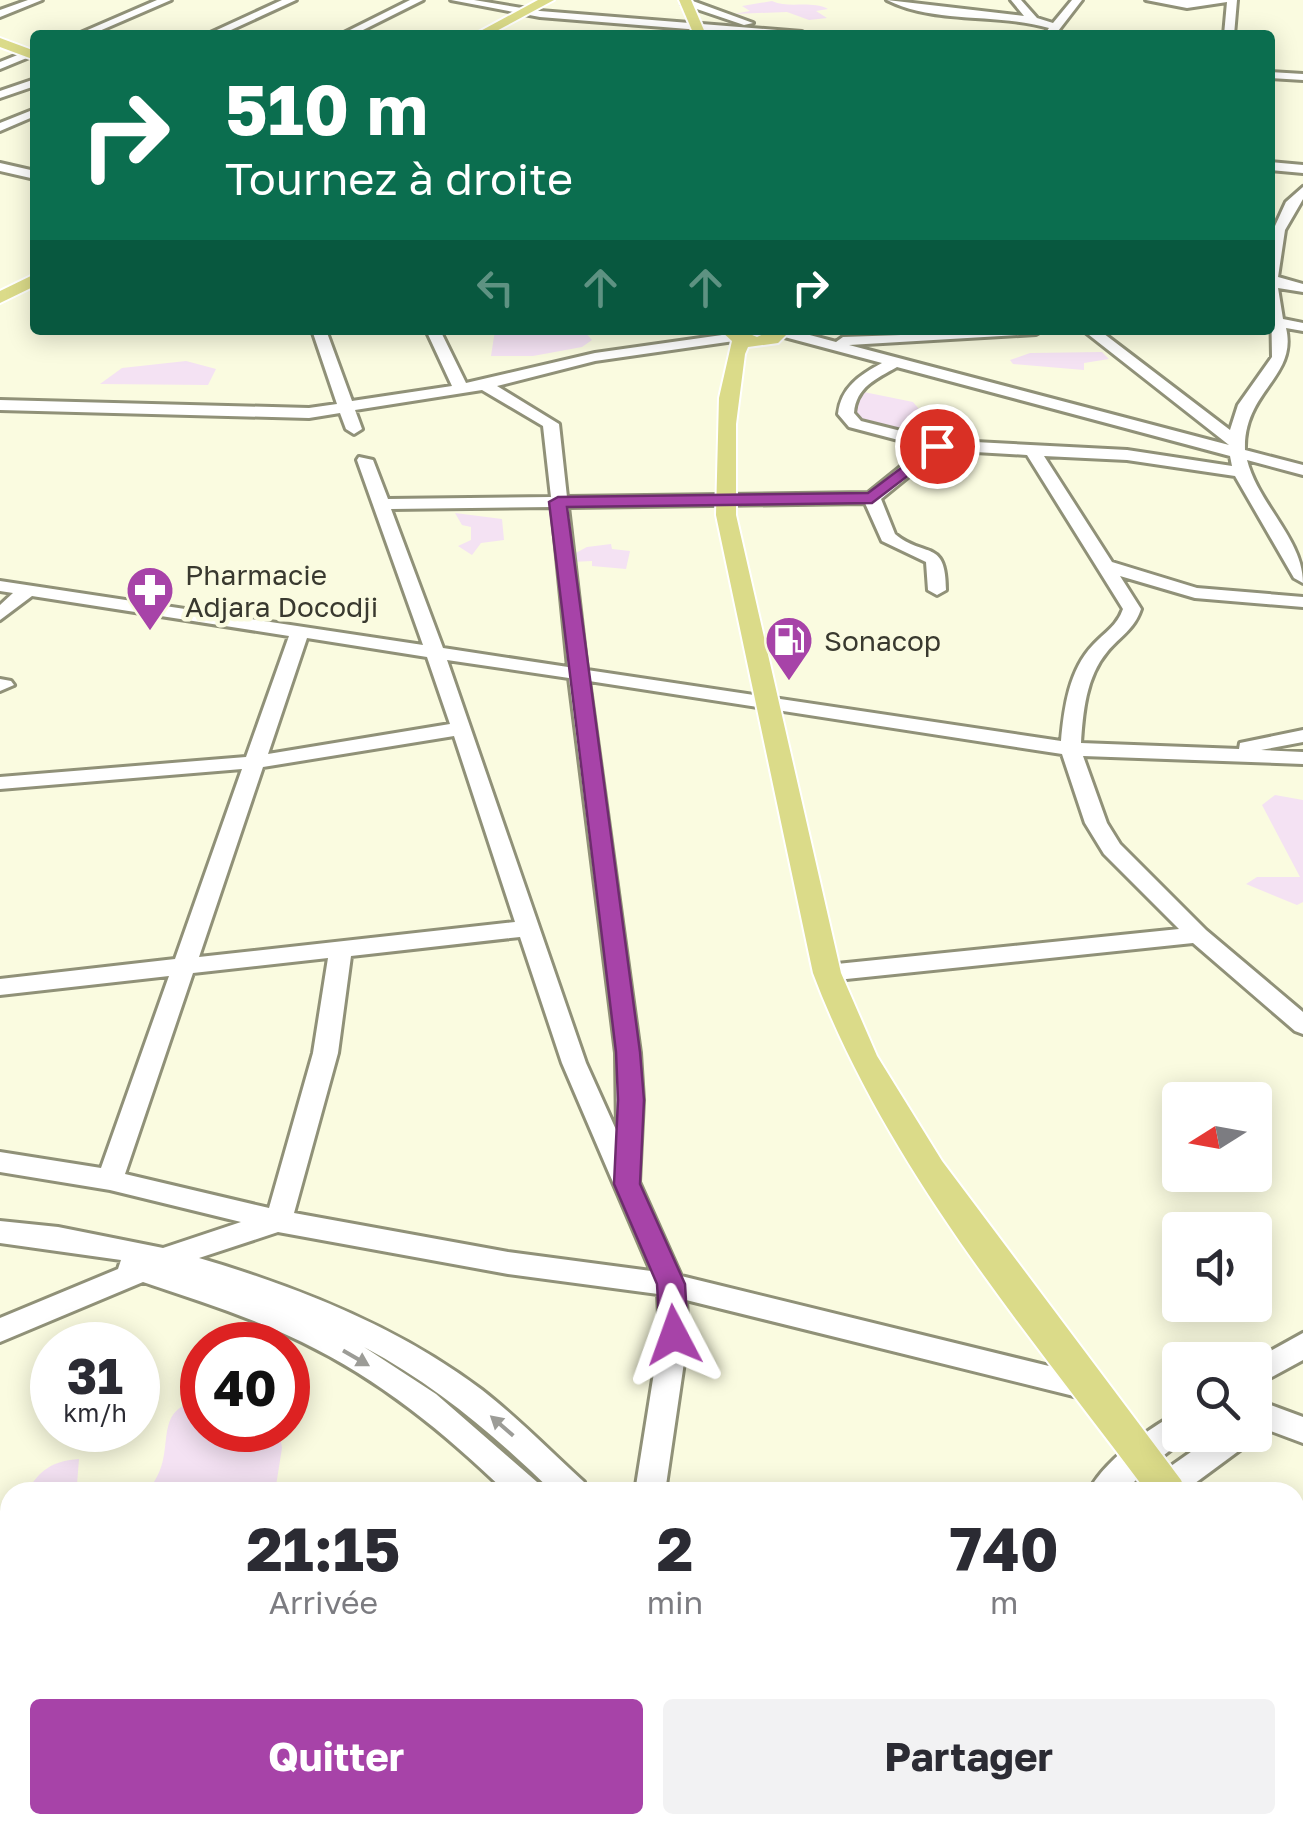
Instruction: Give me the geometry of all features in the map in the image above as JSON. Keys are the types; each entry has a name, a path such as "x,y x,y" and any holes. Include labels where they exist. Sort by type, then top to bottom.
{"main road":[{"path":"490,30 548,0"},
{"path":"512,30 568,0"},
{"path":"686,1 700,30"},
{"path":"0,45 30,55"},
{"path":"0,284 30,269"},
{"path":"0,298 30,282"},
{"path":"777,335 767,342 736,336 724,500 826,974 847,1031 887,1107 1161,1482"}],"street":[{"path":"0,14 37,0"},
{"path":"93,30 166,0"},
{"path":"222,30 291,0"},
{"path":"355,30 418,0"},
{"path":"456,0 524,12 692,30"},
{"path":"892,0 973,16 1034,20"},
{"path":"1016,0 1034,20 1051,30"},
{"path":"1054,30 1078,0"},
{"path":"1152,0 1187,5 1224,0"},
{"path":"1229,30 1232,0"},
{"path":"686,1 765,30"},
{"path":"597,30 602,18"},
{"path":"0,66 30,57"},
{"path":"1275,74 1303,77"},
{"path":"0,96 30,84"},
{"path":"0,127 30,114"},
{"path":"1275,166 1303,168"},
{"path":"0,167 30,174"},
{"path":"1275,227 1303,191"},
{"path":"1275,284 1303,288"},
{"path":"1275,321 1303,327"},
{"path":"1275,324 1281,333 1280,359 1240,413 1236,425 1238,448 1241,472 1303,578"},
{"path":"321,335 354,429"},
{"path":"435,335 461,389"},
{"path":"797,335 1238,448 1303,470"},
{"path":"824,342 842,335"},
{"path":"824,342 948,335"},
{"path":"1094,335 1238,448"},
{"path":"0,405 284,414 347,410 484,386 595,357 736,336"},
{"path":"897,361 853,387 847,396 846,414 855,424 937,446 1127,455 1241,472"},
{"path":"484,386 551,424 578,672 628,1052 631,1100 627,1184"},
{"path":"380,504 872,498 937,446"},
{"path":"1032,449 1132,609 1132,618 1098,650 1078,687 1071,748 1096,823 1107,843 1198,934 1303,1026"},
{"path":"365,460 435,651 589,1103 671,1284 674,1335 652,1482"},
{"path":"872,498 888,537 934,560 938,569 937,590"},
{"path":"1109,568 1195,593 1303,602"},
{"path":"0,586 1071,748 1303,758"},
{"path":"0,614 27,590"},
{"path":"110,1180 300,631"},
{"path":"0,783 255,762 459,729"},
{"path":"1219,754 1303,736"},
{"path":"0,987 528,928"},
{"path":"826,974 1198,934"},
{"path":"278,1221 329,1045 338,999 340,949"},
{"path":"0,1162 110,1180 278,1221 508,1263 671,1284 1090,1388"},
{"path":"0,1330 150,1265 278,1221"},
{"path":"0,1232 64,1238 150,1265 266,1314 356,1358 437,1409 515,1482"},
{"path":"0,1243 58,1248 150,1265 276,1296 389,1346 456,1387 563,1482"},
{"path":"1272,1363 1303,1344"},
{"path":"1272,1425 1303,1430"},
{"path":"1114,1482 1162,1440"},
{"path":"1177,1482 1214,1452"}],"shaded area":[{"path":"772,1 821,6 828,9 816,11 827,18 809,20 787,12 734,14 750,11 742,6"},
{"path":"494,335 588,335 592,340 582,347 533,356 491,356"},
{"path":"1102,352 1109,359 1084,363 1084,370 1013,364 1010,360 1030,353"},
{"path":"186,361 216,369 208,385 100,384 122,368"},
{"path":"859,391 913,402 929,421 909,421 889,433 855,424 850,410"},
{"path":"455,513 502,519 504,540 481,543 472,555 458,546 471,540 471,527 462,525"},
{"path":"611,544 612,549 630,551 626,569 592,566 592,561 572,562 572,555 587,547"},
{"path":"1275,795 1303,800 1303,902 1297,905 1246,884 1257,877 1300,877 1262,805"},
{"path":"180,1408 180,1452 281,1452 277,1482 154,1482 161,1469 170,1420"},
{"path":"79,1459 77,1482 34,1482 48,1468"}],"place":[{"name":"Pharmacie Adjara Docodji","path":"150,632"},
{"name":"Sonacop","path":"789,682"}],"route":[{"path":"674,1335 671,1284 627,1184 631,1100 628,1052 558,502 872,498 937,446"}]}
